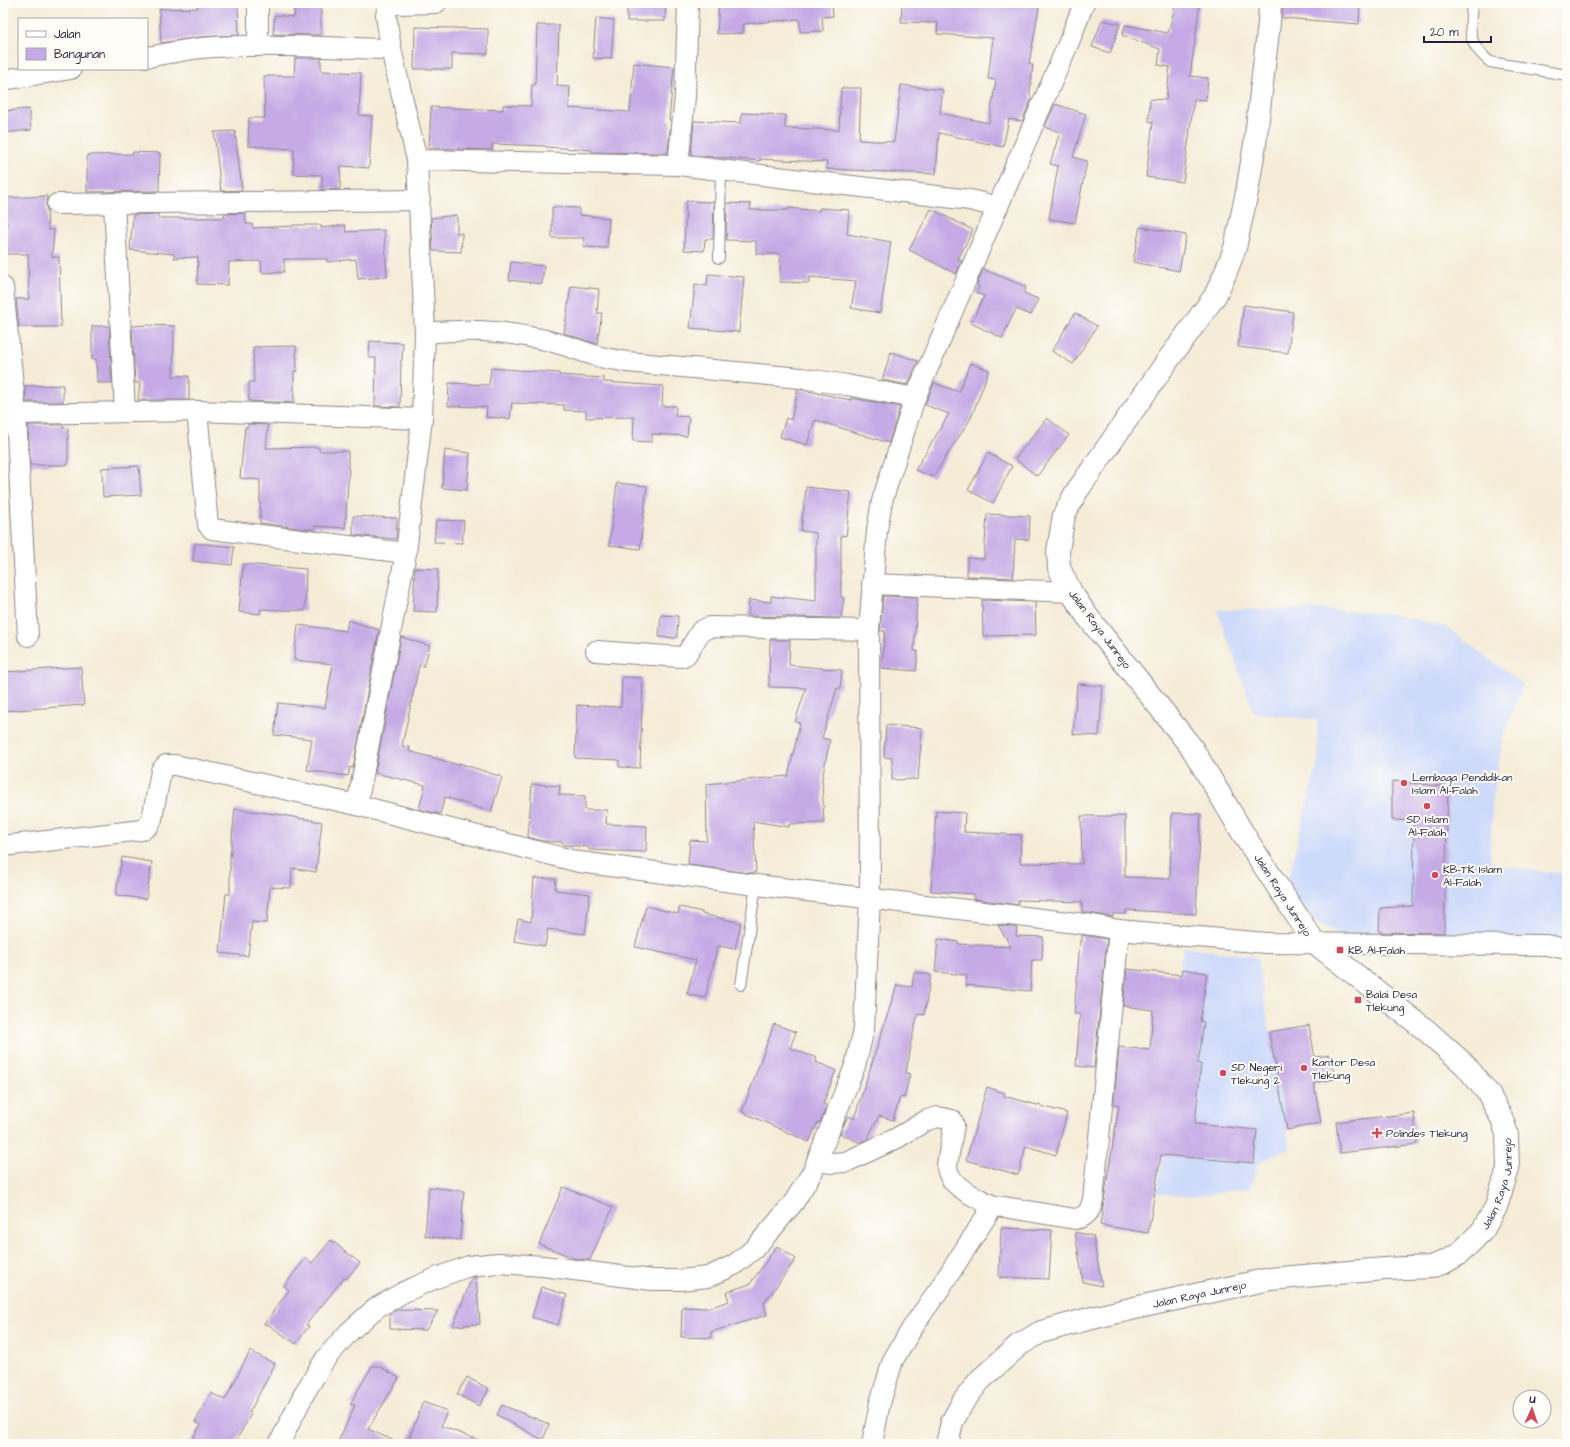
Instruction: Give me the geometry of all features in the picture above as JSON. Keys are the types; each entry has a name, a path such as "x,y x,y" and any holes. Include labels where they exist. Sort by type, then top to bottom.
{"street":[{"path":"258,3 258,46"},
{"path":"357,805 406,553 422,419 425,333 417,160 391,49 386,15 388,7 395,4 436,3"},
{"path":"678,165 685,97 688,3"},
{"path":"279,1444 305,1392 326,1358 349,1332 376,1308 404,1292 469,1266 498,1263 543,1266 652,1280 680,1280 708,1277 734,1265 754,1249 794,1202 813,1172 855,1066 864,1029 870,898 869,630 872,584 882,501 915,398 1069,42 1084,3"},
{"name":"Jalan Raya Junrejo","path":"947,1444 952,1422 963,1402 980,1380 1019,1345 1041,1332 1141,1306 1270,1279 1384,1269 1430,1267 1445,1262 1459,1254 1483,1230 1496,1207 1508,1169 1507,1134 1496,1106 1488,1093 1465,1065 1427,1032 1314,942 1247,840 1192,748 1087,616 1071,592 1059,568 1058,551 1064,515 1075,494 1168,360 1215,296 1235,248 1247,192 1255,144 1270,23 1270,3"},
{"path":"148,57 200,48 258,46 391,49"},
{"path":"3,80 65,70"},
{"path":"417,160 678,165 970,200 998,206"},
{"path":"57,204 420,200"},
{"path":"114,203 125,412"},
{"path":"3,287 16,414 28,636"},
{"path":"425,333 461,330 488,330 512,333 542,339 601,357 627,362 801,378 847,384 915,398"},
{"path":"16,414 197,411 422,419"},
{"path":"197,411 208,525 212,529 406,553"},
{"path":"872,584 1071,592"},
{"path":"596,652 681,657 686,655 701,631 710,627 869,630"},
{"path":"3,846 142,830 148,826 152,818 161,771 166,765 175,765 357,805 579,862 756,885 1093,925 1119,930 1266,943 1314,942 1546,945 1567,949"},
{"path":"817,1161 832,1163 846,1162 897,1138 927,1120 938,1117 945,1118 952,1120 954,1125 947,1172 959,1187 993,1206 1076,1219 1087,1215 1091,1209 1093,1200 1119,930"},
{"path":"872,1444 880,1403 894,1360 914,1325 993,1206"}],"lane":[{"path":"1472,3 1470,32 1474,46 1480,54 1490,62 1567,75"},
{"path":"718,258 721,169"},
{"path":"741,985 756,885"}],"shaded area":[{"name":"Lembaga Pendidikan Islam Al-Falah","path":"1319,609 1391,614 1446,627 1523,684 1503,737 1492,806 1490,865 1567,874 1567,899 1561,942 1344,936 1315,922 1286,887 1318,761 1317,720 1254,713 1217,610"},
{"name":"SD Negeri Tlekung 2","path":"1183,947 1257,957 1290,1148 1258,1164 1250,1188 1190,1197 1157,1193 1168,1118 1166,1071"}],"building":[{"path":"213,3 238,3 239,35 200,37 161,43 159,9 198,8 197,5"},
{"path":"294,3 321,3 321,35 273,34 275,15 294,17"},
{"path":"627,3 666,3 665,21 627,21"},
{"path":"719,3 832,3 833,16 822,17 823,31 800,32 799,19 743,24 743,33 717,34"},
{"path":"902,3 1014,3 1039,8 1029,64 1033,65 1030,92 1030,97 1032,98 1022,121 1009,119 1003,147 939,133 936,174 826,169 827,162 760,159 760,161 691,155 694,121 741,123 742,113 786,115 785,128 839,130 841,88 861,88 859,140 894,142 901,85 943,90 940,113 989,123 996,80 988,79 993,38 937,34 938,23 901,22"},
{"path":"1176,3 1200,3 1190,76 1208,78 1206,100 1194,99 1183,182 1146,177 1153,122 1149,121 1150,99 1166,100 1170,67 1158,65 1160,49 1122,35 1125,25 1168,33"},
{"path":"1282,3 1360,3 1359,24 1282,18"},
{"path":"596,18 614,20 611,59 593,58"},
{"path":"1102,20 1120,24 1110,53 1092,47"},
{"path":"537,25 559,25 557,86 570,87 569,108 630,112 634,63 674,67 669,120 671,120 668,153 592,152 592,150 546,146 492,144 492,150 429,148 431,107 503,110 503,105 531,106 532,85 535,85"},
{"path":"415,27 488,29 488,54 452,53 452,69 414,69"},
{"path":"295,58 321,58 321,71 361,73 359,115 372,116 369,168 341,166 340,189 322,190 322,175 293,174 294,149 248,146 249,118 265,118 264,76 294,76"},
{"path":"1055,104 1086,114 1073,157 1087,161 1075,223 1049,219 1058,166 1050,164 1060,132 1045,127"},
{"path":"29,109 31,130 3,133 3,111"},
{"path":"235,131 242,190 221,191 214,132"},
{"path":"133,152 160,153 159,191 87,192 87,155 133,154"},
{"path":"47,196 46,205 48,230 54,230 52,257 59,257 61,327 19,327 16,299 29,299 28,254 6,254 7,222 4,222 3,198"},
{"path":"686,201 714,202 713,239 705,239 704,251 684,250"},
{"path":"727,203 751,204 750,210 788,210 788,208 819,211 820,208 849,210 847,234 891,242 880,313 851,308 856,281 809,277 809,283 780,282 780,254 756,254 756,241 726,240"},
{"path":"552,207 579,208 579,215 609,218 607,248 583,247 584,238 552,238"},
{"path":"931,209 973,230 958,259 962,261 956,274 909,250"},
{"path":"245,213 246,224 252,224 253,228 293,225 321,225 321,228 345,225 346,232 384,230 387,277 358,279 356,259 327,262 327,259 284,259 284,272 262,273 261,261 229,262 228,285 197,284 198,257 174,258 174,254 130,250 133,215 158,214 158,218 225,218 224,214"},
{"path":"457,215 457,233 462,233 461,252 433,251 431,218"},
{"path":"1140,227 1186,235 1179,271 1133,262"},
{"path":"511,262 544,266 542,284 509,280"},
{"path":"983,269 1026,287 1024,293 1038,299 1031,315 1016,309 1002,338 971,323 984,296 976,293 979,286 977,284"},
{"path":"708,274 744,277 739,332 690,328 695,284 707,286"},
{"path":"571,286 599,289 597,313 602,313 597,344 564,333"},
{"path":"1244,305 1293,312 1288,353 1238,347"},
{"path":"1075,313 1097,326 1073,364 1052,351"},
{"path":"92,326 109,326 112,383 97,383 96,359 92,360"},
{"path":"132,326 174,326 173,376 189,376 189,400 138,400 140,383 135,383"},
{"path":"370,341 403,343 401,360 400,407 375,406 376,358 369,358"},
{"path":"296,346 297,371 294,371 294,403 249,401 249,382 254,382 253,347"},
{"path":"891,352 918,361 908,385 882,380"},
{"path":"970,363 989,370 971,418 933,477 915,470 949,414 925,405 934,383 959,392"},
{"path":"491,368 604,378 604,382 663,386 662,406 676,406 675,416 689,417 687,436 652,434 652,442 633,441 634,417 586,418 586,411 564,410 564,405 512,403 510,419 486,417 487,407 448,406 449,383 489,385"},
{"path":"63,385 63,402 26,402 25,386"},
{"path":"798,389 851,400 851,398 900,407 889,443 815,420 807,445 780,437 786,418 791,420"},
{"path":"1047,418 1069,435 1037,476 1015,459"},
{"path":"248,424 268,425 266,448 319,447 319,451 348,451 349,469 345,528 315,526 315,529 306,529 260,523 260,480 240,478 245,427 248,427"},
{"path":"28,425 63,425 63,428 68,428 68,465 30,465"},
{"path":"445,450 470,453 467,490 442,488"},
{"path":"988,453 1012,466 993,503 968,490"},
{"path":"139,466 141,495 103,497 102,468"},
{"path":"617,483 647,486 640,549 609,545"},
{"path":"806,487 851,492 846,536 841,535 841,597 844,598 841,618 748,616 749,600 771,602 771,596 816,601 816,533 801,531"},
{"path":"987,514 1030,516 1029,540 1015,539 1013,578 967,576 967,558 984,559"},
{"path":"353,516 397,518 396,539 353,535"},
{"path":"436,520 464,521 462,543 434,542"},
{"path":"195,543 234,547 232,565 193,561"},
{"path":"243,564 306,569 305,611 261,609 260,614 239,612"},
{"path":"415,568 438,569 437,612 413,611"},
{"path":"883,596 917,597 914,651 918,651 916,671 881,668 885,631 880,631"},
{"path":"982,600 1035,602 1036,635 983,636"},
{"path":"661,615 678,616 677,638 659,637"},
{"path":"348,620 379,630 353,768 350,767 348,776 307,770 312,739 274,735 278,703 325,708 333,664 294,660 298,625 346,631"},
{"path":"401,637 430,646 424,666 419,665 402,746 410,747 409,751 459,765 459,763 502,777 491,812 445,797 440,814 419,809 425,785 375,773"},
{"path":"770,640 790,640 789,665 842,670 840,689 837,688 822,738 830,740 822,779 824,823 789,824 789,827 753,821 756,872 749,873 688,865 690,840 707,841 706,784 788,776 800,723 795,722 806,688 769,687"},
{"path":"81,667 84,705 3,711 3,672"},
{"path":"622,677 643,678 640,768 619,767 619,760 575,758 577,705 621,707"},
{"path":"1077,684 1103,686 1099,736 1073,734"},
{"path":"886,725 922,728 918,779 892,780 892,758 884,757"},
{"path":"1392,781 1448,787 1444,933 1379,932 1380,908 1413,906 1414,821 1392,820"},
{"path":"532,784 560,786 559,795 585,796 585,810 607,810 606,824 647,826 646,852 589,850 589,847 563,845 563,842 542,841 528,837"},
{"path":"235,809 322,822 316,872 292,868 291,888 270,887 267,923 252,922 248,956 220,953 226,894 230,894 230,858"},
{"path":"936,811 965,813 964,832 1021,835 1020,863 1082,864 1081,816 1125,816 1125,877 1170,879 1172,813 1201,814 1196,914 1126,910 1126,914 1113,914 1113,917 1082,912 1082,902 1018,900 1018,905 974,899 974,894 931,891"},
{"path":"122,857 152,862 146,899 116,895"},
{"path":"534,878 556,879 555,890 590,894 585,934 548,929 545,946 514,941 518,919 531,922"},
{"path":"646,906 678,914 680,907 741,923 735,949 718,946 705,998 687,994 696,960 635,947"},
{"path":"998,925 1017,928 1016,936 1043,937 1042,960 1032,960 1030,991 966,985 967,975 935,972 938,939 959,942 958,944 1011,947"},
{"path":"1082,935 1107,939 1094,1068 1076,1066 1080,1014 1074,1014 1080,941 1082,942"},
{"path":"1127,969 1182,975 1183,969 1207,973 1200,1021 1204,1022 1198,1064 1201,1064 1195,1124 1257,1130 1254,1163 1161,1155 1148,1233 1100,1225 1119,1105 1114,1104 1119,1047 1150,1050 1153,1010 1123,1006"},
{"path":"914,972 931,975 924,1015 918,1014 910,1046 906,1073 910,1074 904,1098 900,1097 893,1120 879,1116 867,1139 860,1143 840,1133 848,1116 854,1119 897,985 912,987"},
{"path":"774,1024 796,1032 790,1048 817,1058 816,1062 836,1070 823,1104 827,1106 820,1123 818,1122 809,1142 742,1112"},
{"name":"Kantor Desa Tlekung","path":"1309,1025 1315,1057 1330,1055 1335,1079 1314,1083 1321,1123 1287,1130 1269,1032"},
{"path":"987,1087 1005,1093 1004,1096 1067,1113 1056,1155 1026,1146 1018,1175 966,1160"},
{"name":"Polindes Tlekung","path":"1414,1113 1417,1144 1340,1153 1336,1122"},
{"path":"429,1187 464,1191 460,1240 425,1236"},
{"path":"563,1187 613,1207 590,1260 576,1259 539,1244"},
{"path":"1001,1228 1052,1230 1049,1279 999,1277"},
{"path":"1075,1232 1093,1236 1102,1286 1083,1282"},
{"path":"331,1240 360,1263 346,1279 344,1278 306,1325 309,1326 296,1344 269,1325 264,1324 289,1290 284,1286 306,1258 312,1263"},
{"path":"777,1246 796,1259 764,1303 767,1315 711,1332 711,1338 681,1337 682,1307 709,1308 729,1301 726,1292 750,1284"},
{"path":"472,1277 476,1277 480,1324 453,1326"},
{"path":"541,1287 567,1295 558,1325 532,1317"},
{"path":"396,1310 438,1311 426,1330 390,1329 390,1313"},
{"path":"250,1351 275,1364 249,1413 251,1414 234,1444 189,1444 201,1425 195,1422 211,1393 225,1400"},
{"path":"372,1366 379,1366 399,1378 368,1429 401,1444 337,1444 355,1405 350,1404"},
{"path":"467,1377 489,1389 479,1406 457,1394"},
{"path":"423,1402 447,1411 441,1426 484,1442 483,1444 407,1444"},
{"path":"502,1405 549,1424 543,1440 497,1415"}],"place":[{"name":"Lembaga Pendidikan Islam Al-Falah","path":"1404,783"},
{"name":"SD Islam Al-Falah","path":"1427,806"},
{"name":"KB-TK Islam Al-Falah","path":"1435,875"},
{"name":"KB Al-Falah","path":"1340,950"},
{"name":"Balai Desa Tlekung","path":"1358,1000"},
{"name":"Kantor Desa Tlekung","path":"1304,1068"},
{"name":"SD Negeri Tlekung 2","path":"1223,1073"},
{"name":"Polindes Tlekung","path":"1377,1133"}]}
